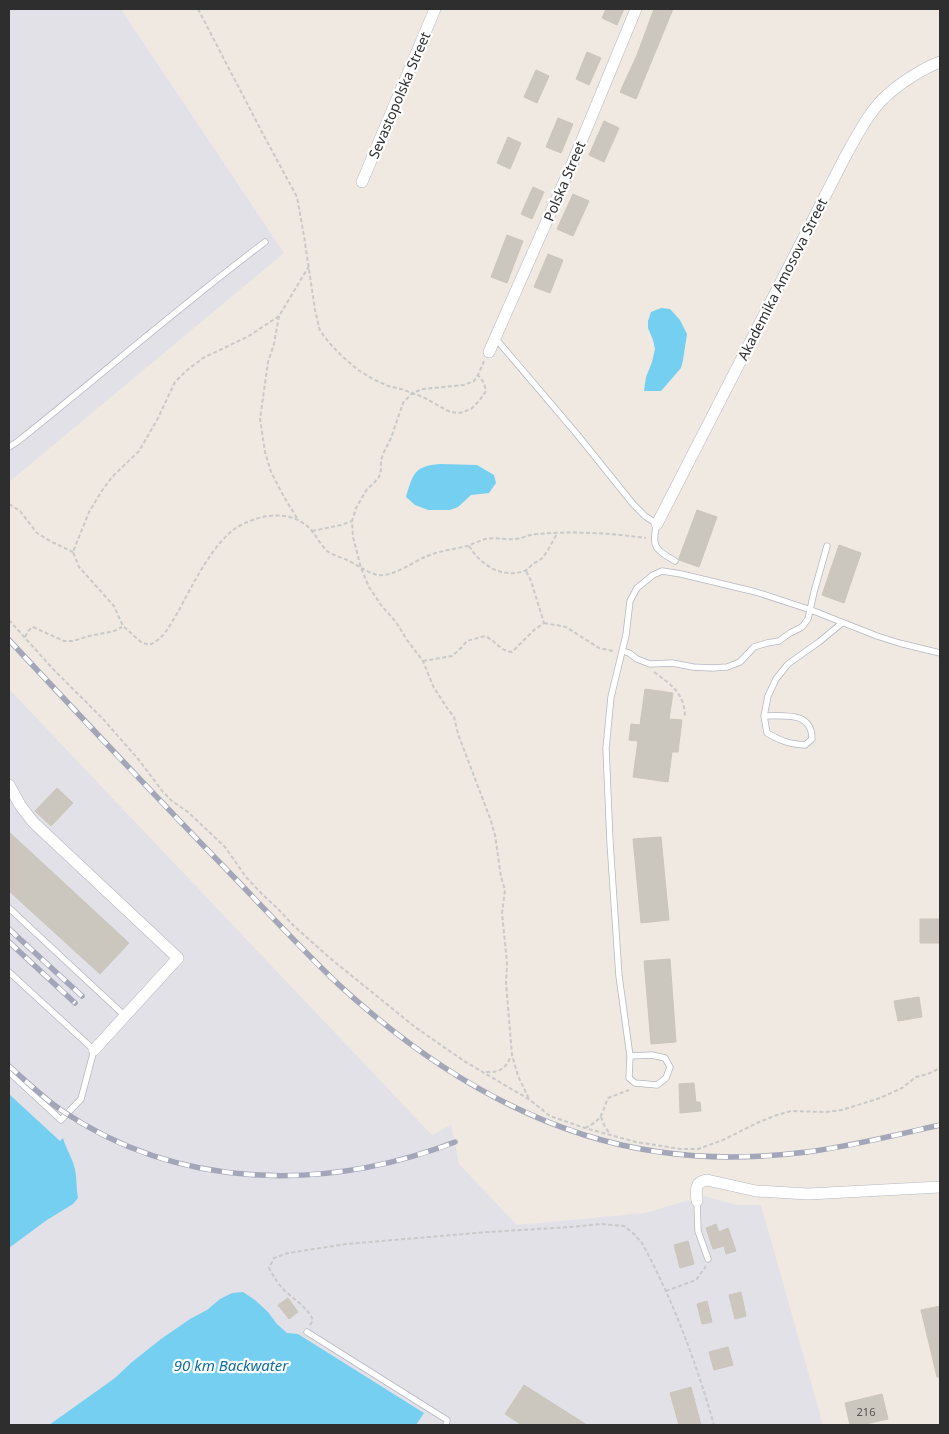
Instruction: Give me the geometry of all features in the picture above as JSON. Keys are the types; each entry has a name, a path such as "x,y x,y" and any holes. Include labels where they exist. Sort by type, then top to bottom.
{"street":[{"name":"Sevastopolska Street","path":"362,182 435,9"},
{"name":"Polska Street","path":"489,352 572,164 636,9"},
{"name":"Akademika Amosova Street","path":"657,524 864,123 883,98 908,80 940,62"},
{"path":"9,785 26,814 33,822 178,958 94,1050"},
{"path":"697,1201 697,1185 700,1181 707,1180 756,1191 808,1194 940,1187"}],"lane":[{"path":"9,447 82,391 217,278 265,242"},
{"path":"496,339 519,364 633,504 645,516 657,524 653,539 655,548 675,561"},
{"path":"622,651 650,664 672,663 693,667 727,667 740,662 754,647 779,641 802,628 811,610 827,546"},
{"path":"630,1056 652,1055 665,1058 670,1067 666,1078 657,1085 635,1083 629,1078 630,1056 619,976 610,842 606,748 611,697 622,651 630,601 638,588 653,575 662,571 681,574 756,592 811,610 899,643 940,653"},
{"path":"764,716 797,717 806,721 812,730 812,739 805,745 793,744 779,740 767,733 764,716 768,696 776,679 788,664 842,623"},
{"path":"9,908 125,1016"},
{"path":"9,972 94,1050 81,1098 61,1120 9,1072"},
{"path":"697,1201 698,1231 708,1259"},
{"path":"307,1332 447,1420 446,1425"}],"path":[{"path":"198,9 297,197 320,331 332,346 358,370 388,386 412,393 450,412 460,413 471,409 479,401 486,391 484,383 478,375"},
{"path":"298,520 271,472 264,452 260,419 268,362 274,344 279,316 309,266"},
{"path":"73,552 89,512 101,492 112,477 138,451 180,376 203,358 249,336 279,316"},
{"path":"489,352 474,381 464,386 423,389 412,393 403,403 381,460 382,470 379,477 367,489 356,508 352,521 352,537 360,568 370,587 381,605 396,622 423,661 440,698 454,717 458,734 495,835 501,877 505,890 502,913 512,1055 518,1076 530,1100"},
{"path":"9,504 20,511 37,533 73,552 79,567 114,606 123,626 141,642 149,645 158,641 168,629 219,542 242,524 273,516 286,516 298,520 312,531 329,553 380,576 392,573 446,550 498,538 516,539 534,534 557,533 610,534 653,539"},
{"path":"312,531 352,521"},
{"path":"468,546 478,559 493,569 504,572 526,571 540,560 557,533"},
{"path":"526,571 544,623"},
{"path":"9,620 53,669 103,719 163,792 188,812 225,848 261,894 331,960 351,974 394,1011 464,1061 530,1100 550,1116 636,1142 698,1149 723,1140 758,1122 791,1111 825,1112 842,1110 880,1098 902,1088 916,1077 940,1068"},
{"path":"423,661 452,656 467,641 485,636 492,640 499,648 506,652 512,652 534,630 544,623 566,627 599,648 622,651"},
{"path":"26,637 29,630 33,627 64,641 73,641 114,631 123,626"},
{"path":"650,664 653,672 672,686 680,696 685,708 685,718"},
{"path":"484,1072 500,1070 507,1065 512,1055"},
{"path":"585,1128 602,1117 608,1098 630,1090 635,1083"},
{"path":"602,1117 605,1127 610,1134"},
{"path":"307,1332 313,1320 310,1313 276,1281 269,1268 274,1258 288,1253 346,1244 389,1242 488,1232 571,1228 601,1224 624,1226 642,1242 679,1318 714,1425"},
{"path":"666,1291 696,1280 705,1268 708,1259"}],"shaded area":[{"path":"9,9 121,9 284,253 9,482"},
{"path":"9,689 432,1135 451,1125 459,1164 517,1225 646,1213 689,1200 693,1202 701,1200 704,1196 737,1205 761,1205 823,1425 9,1425 9,1248 78,1198 75,1167 63,1139 60,1141 9,1094"}],"water":[{"path":"661,308 670,309 680,320 687,334 683,360 681,368 661,391 644,391 646,377 655,349 648,328 648,321 651,312"},
{"path":"440,464 477,465 494,475 496,483 489,493 471,495 458,507 450,510 428,510 415,505 406,497 413,477 420,469"},
{"path":"9,1094 60,1141 63,1138 75,1169 78,1198 73,1204 47,1220 9,1248"},
{"name":"90 km Backwater","path":"243,1292 268,1312 287,1333 298,1334 424,1413 416,1425 49,1425 115,1378 161,1339 190,1319 207,1310 220,1299 232,1293"}],"building":[{"path":"606,9 624,9 617,25 602,18"},
{"path":"654,9 673,9 636,99 620,92 637,55"},
{"path":"587,52 601,58 589,85 576,79"},
{"path":"536,70 549,76 537,103 524,97"},
{"path":"558,118 573,124 561,153 546,147"},
{"path":"604,121 619,128 604,162 589,155"},
{"path":"508,137 521,143 510,169 497,163"},
{"path":"533,187 544,192 532,219 521,214"},
{"path":"573,194 589,201 573,236 557,229"},
{"path":"507,235 523,241 507,283 491,277"},
{"path":"548,254 563,260 550,293 534,287"},
{"path":"697,510 717,517 699,567 679,560"},
{"path":"839,545 861,553 844,603 822,595"},
{"path":"645,689 673,693 669,719 682,720 678,752 672,752 668,782 633,777 638,741 629,740 631,724 640,725"},
{"path":"57,788 73,803 51,826 35,811"},
{"path":"9,832 129,943 100,974 9,891"},
{"path":"661,837 669,920 641,923 633,839"},
{"path":"920,919 940,919 940,943 920,943"},
{"path":"670,959 676,1042 651,1044 644,961"},
{"path":"919,997 922,1017 898,1021 894,1001"},
{"path":"694,1083 696,1102 700,1102 701,1111 680,1113 679,1084"},
{"path":"716,1224 719,1232 728,1228 736,1251 726,1254 724,1246 713,1249 706,1228"},
{"path":"688,1241 694,1264 680,1268 674,1245"},
{"path":"741,1292 746,1316 735,1319 729,1295"},
{"path":"288,1298 298,1312 289,1319 278,1305"},
{"path":"707,1301 712,1322 702,1324 697,1304"},
{"path":"940,1306 940,1377 937,1377 921,1310"},
{"path":"728,1347 733,1365 714,1370 709,1352"},
{"path":"524,1385 587,1425 522,1425 505,1414"},
{"path":"691,1387 701,1425 679,1425 670,1393"},
{"path":"882,1394 888,1419 861,1425 850,1425 845,1403"}],"railway":[{"path":"9,640 172,813 338,984 409,1043 487,1093 528,1113 570,1130 615,1143 660,1152 696,1156 771,1156 824,1150 940,1125"},
{"path":"9,929 82,996"},
{"path":"9,942 75,1003"},
{"path":"9,1066 54,1105 106,1136 154,1156 203,1168 253,1175 304,1175 355,1169 406,1158 455,1142"}]}
